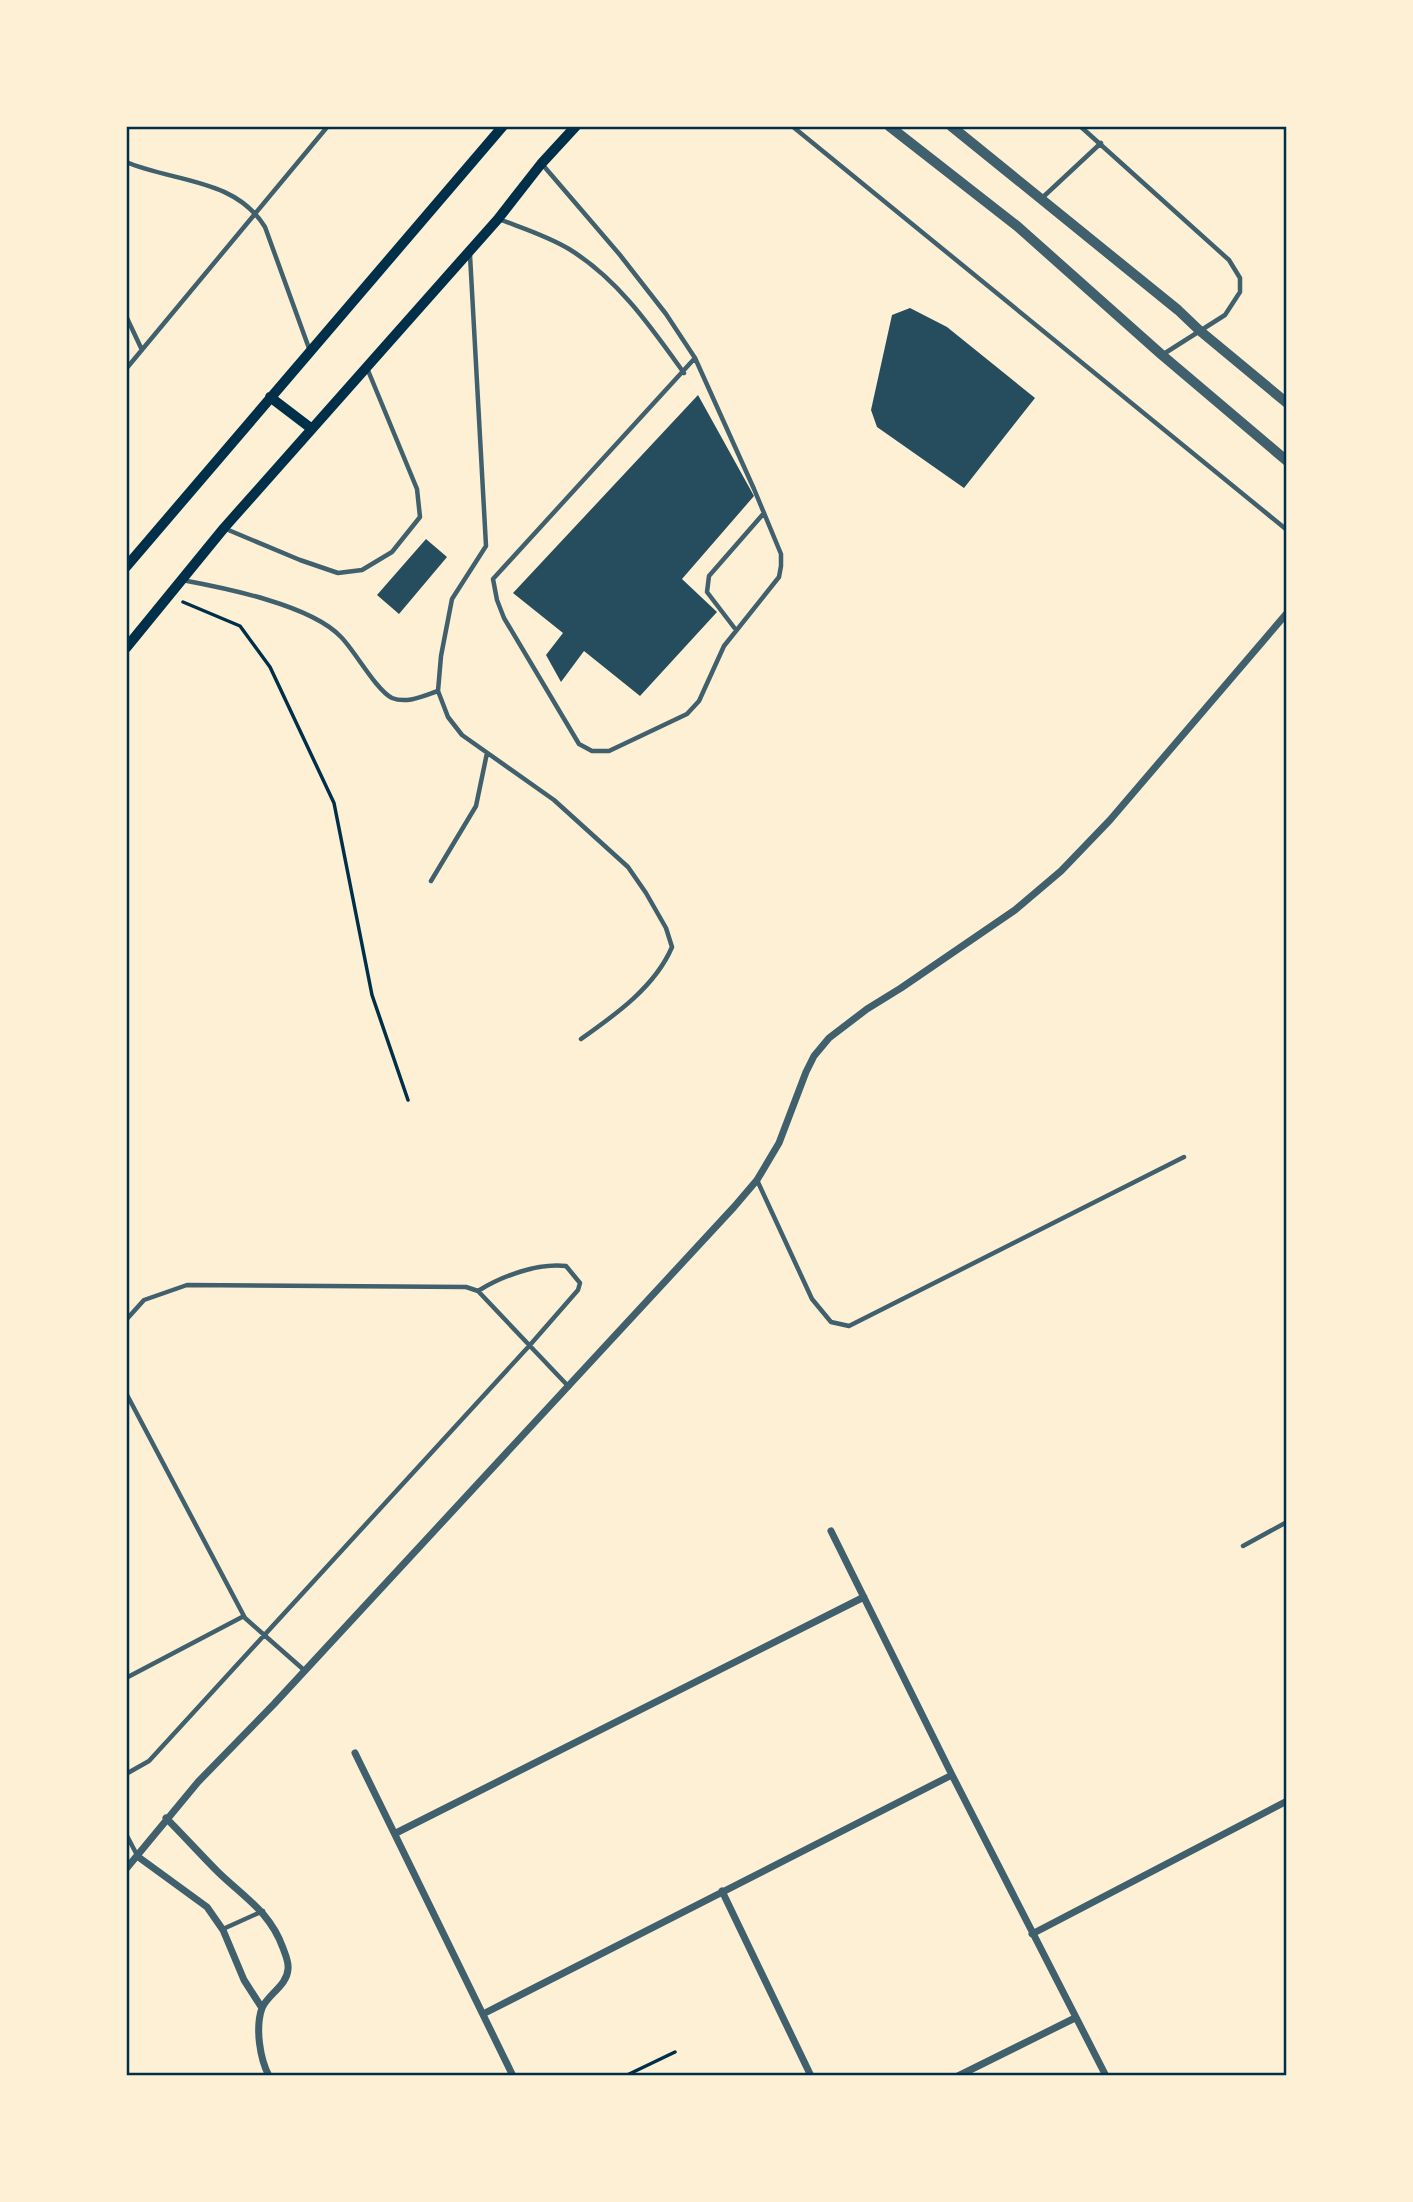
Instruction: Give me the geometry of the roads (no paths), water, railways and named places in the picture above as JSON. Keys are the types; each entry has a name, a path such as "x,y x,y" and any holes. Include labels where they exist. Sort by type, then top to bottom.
{"main road":[{"path":"126,567 503,126"},
{"path":"558,126 568,136"},
{"path":"126,648 224,528 498,219 541,164 576,126"},
{"path":"270,397 312,429"}],"street":[{"path":"889,126 1017,226 1161,355 1287,461"},
{"path":"951,126 1178,310 1287,403"},
{"path":"126,1869 166,1818 697,1249 757,1180 779,1143 814,1056 829,1038 867,1009 1015,910 1061,871 1102,828 1287,613"},
{"path":"831,1531 1106,2076"},
{"path":"396,1833 864,1597"},
{"path":"355,1753 513,2076"},
{"path":"483,2014 952,1775"},
{"path":"1032,1934 1287,1801"},
{"path":"166,1818 220,1874 263,1912 279,1935 288,1968 285,1980 262,2008"},
{"path":"137,1856 195,1896 207,1907 223,1930 244,1980 262,2008 260,2048 269,2076"},
{"path":"722,1891 811,2076"},
{"path":"958,2076 1075,2018"}],"lane":[{"path":"126,369 328,126"},
{"path":"792,126 1287,530"},
{"path":"1080,126 1229,260 1240,278 1240,292 1225,315 1161,355"},
{"path":"1041,199 1101,143"},
{"path":"126,162 202,182 222,191 256,213 265,227 310,351"},
{"path":"541,164 620,255 666,314 695,358 780,554 779,577 724,646 699,701 687,714 609,751 592,751 579,744 504,618 493,579 695,358"},
{"path":"498,219 569,249 591,265 634,306 684,373"},
{"path":"469,251 486,546 453,599 441,656 438,691 448,717 462,735 554,800 628,867 666,928 672,947 665,963 632,1000 580,1039"},
{"path":"126,316 142,350"},
{"path":"224,528 338,573 362,570 392,552 419,517 417,489 366,367"},
{"path":"736,630 707,592 709,576 764,513"},
{"path":"181,580 219,587 286,607 320,621 340,635 389,697 404,702 438,691"},
{"path":"430,881 476,806 487,753"},
{"path":"757,1180 812,1299 831,1322 849,1326 1184,1157"},
{"path":"126,1774 149,1761 530,1345 578,1290 580,1283 566,1266 552,1264 492,1283 478,1292"},
{"path":"126,1320 144,1300 187,1285 466,1287 478,1292 569,1387"},
{"path":"126,1394 244,1616 305,1671"},
{"path":"1243,1546 1287,1522"},
{"path":"126,1678 244,1616"},
{"path":"126,1834 137,1856"},
{"path":"223,1930 263,1912"}]}
